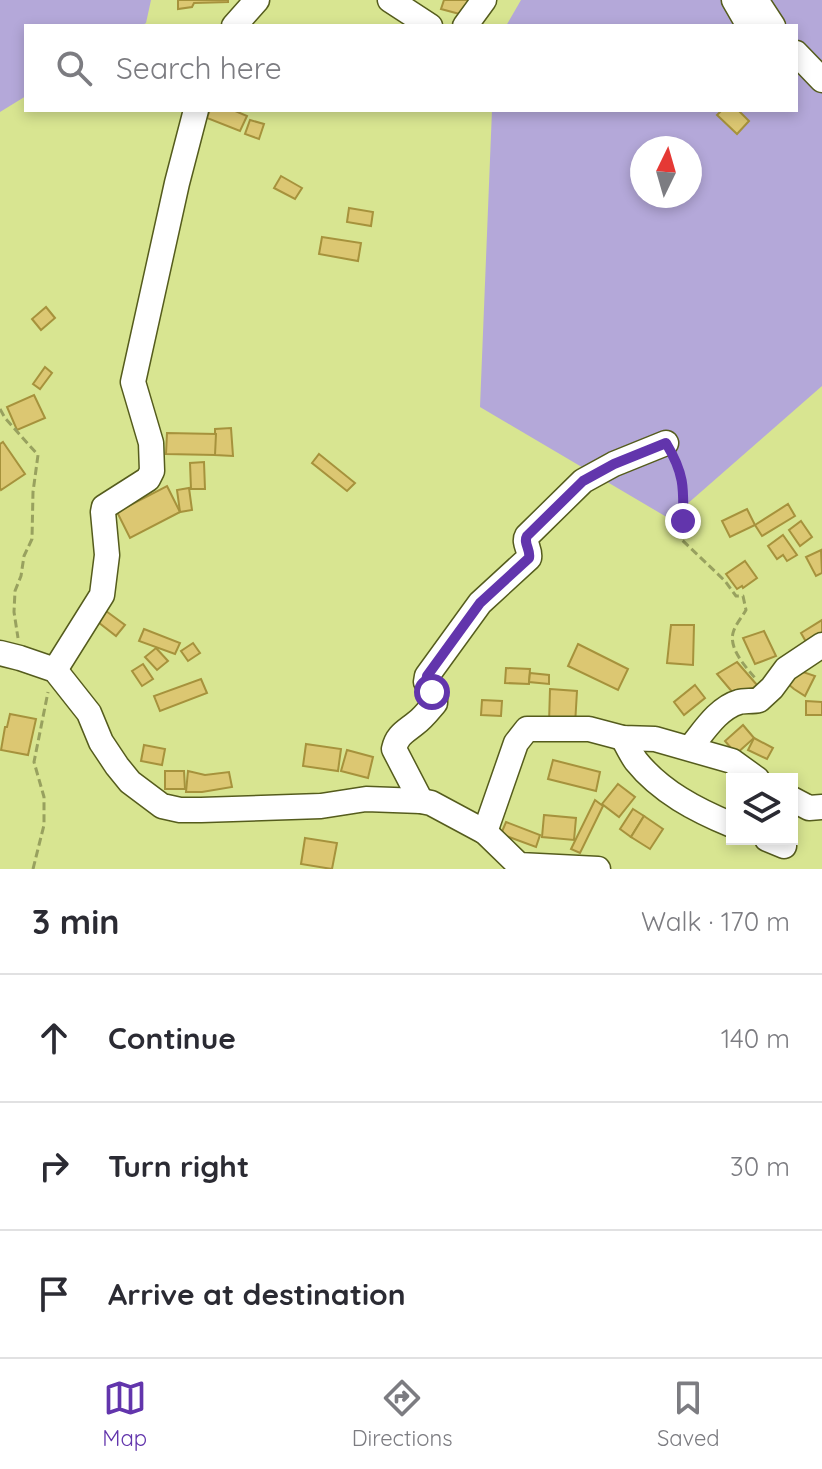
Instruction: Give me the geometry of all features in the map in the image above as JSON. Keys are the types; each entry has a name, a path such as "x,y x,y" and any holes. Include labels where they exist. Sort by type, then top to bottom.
{"street":[{"path":"236,24 257,0"},
{"path":"390,0 427,24"},
{"path":"466,24 484,0"},
{"path":"734,0 748,24"},
{"path":"756,0 772,24"},
{"path":"798,55 822,80"},
{"path":"798,78 822,100"},
{"path":"55,670 102,595 107,555 104,507 148,479 152,471 151,443 133,382 195,112"},
{"path":"421,801 394,749 401,733 417,723 435,703 435,696 426,682 427,676 480,603 529,558 525,541 527,536 579,484 614,464 666,443"},
{"path":"690,748 725,709 741,701 759,700 786,669 822,645"},
{"path":"10,656 55,670 89,713 101,742 117,766 130,782 162,806 201,810 321,806 366,799 421,801 431,803 485,832 519,867 598,869"},
{"path":"485,832 516,743 527,729 589,729 623,738 655,739 732,761 749,773"},
{"path":"623,738 636,761 662,785 688,805 726,822"},
{"path":"798,802 809,808 822,807"}],"path":[{"path":"0,409 38,455 32,539 15,591 10,656"},
{"path":"666,443 678,463 684,486 680,538 725,581 736,596 743,596 746,610 733,631 732,645 766,694"},
{"path":"33,869 44,825 44,797 34,762 44,706 55,670"}],"shaded area":[{"path":"0,0 151,0 144,24 24,24 24,97 0,112"},
{"path":"521,0 822,0 822,386 670,519 480,407 492,112 798,112 798,24 507,24"}],"building":[{"path":"178,0 228,2 194,3 192,7 178,9"},
{"path":"444,0 472,0 467,16 441,9"},
{"path":"209,112 238,112 247,116 240,131 207,118"},
{"path":"720,112 740,112 749,121 737,134 717,115"},
{"path":"250,120 264,124 259,139 245,134"},
{"path":"281,176 302,188 295,199 274,188"},
{"path":"349,208 373,212 371,226 347,222"},
{"path":"322,237 361,243 358,261 319,254"},
{"path":"46,307 55,318 41,330 32,319"},
{"path":"45,367 52,373 40,389 33,384"},
{"path":"34,395 45,418 17,430 7,407"},
{"path":"231,428 233,456 215,455 215,429"},
{"path":"167,433 216,434 215,455 166,454"},
{"path":"3,442 25,474 1,490 0,444"},
{"path":"319,454 355,483 347,491 312,463"},
{"path":"204,462 205,489 191,489 190,463"},
{"path":"167,486 180,512 130,538 117,512"},
{"path":"189,488 192,510 180,512 177,490"},
{"path":"788,504 795,516 762,536 755,525"},
{"path":"747,509 755,525 730,537 722,521"},
{"path":"801,521 812,537 800,546 789,530"},
{"path":"783,535 797,555 787,561 783,555 777,559 768,546"},
{"path":"821,550 822,573 816,576 806,557"},
{"path":"745,561 757,578 737,589 726,574"},
{"path":"106,611 125,625 116,636 98,622"},
{"path":"822,620 822,639 809,647 801,633"},
{"path":"671,625 694,625 693,665 667,663"},
{"path":"144,629 180,643 175,654 139,641"},
{"path":"764,631 776,656 755,664 743,638"},
{"path":"193,643 200,653 188,661 181,651"},
{"path":"578,644 628,669 618,690 568,666"},
{"path":"156,648 168,661 157,670 145,657"},
{"path":"737,662 757,685 739,700 717,674"},
{"path":"143,664 153,679 142,686 132,671"},
{"path":"506,668 530,669 529,684 505,683"},
{"path":"797,670 815,676 805,696 787,683"},
{"path":"530,673 549,675 549,684 529,682"},
{"path":"201,679 207,693 160,711 154,696"},
{"path":"695,685 705,698 684,715 674,702"},
{"path":"550,689 577,691 575,725 549,723"},
{"path":"482,700 502,701 501,716 481,715"},
{"path":"806,701 822,702 822,715 806,715"},
{"path":"10,714 36,719 28,755 1,750"},
{"path":"743,725 754,738 736,754 725,741"},
{"path":"754,738 773,748 767,759 748,750"},
{"path":"306,744 341,749 338,771 303,766"},
{"path":"144,745 165,749 162,765 141,761"},
{"path":"347,750 373,757 368,778 341,771"},
{"path":"553,760 600,772 596,791 548,779"},
{"path":"165,771 184,771 185,789 165,789"},
{"path":"188,771 205,775 229,772 232,787 186,792"},
{"path":"618,784 635,797 619,817 602,804"},
{"path":"595,800 603,806 580,853 571,849"},
{"path":"633,809 644,816 631,837 620,829"},
{"path":"544,815 576,818 574,840 542,837"},
{"path":"644,816 663,829 650,849 631,837"},
{"path":"506,822 540,835 536,847 501,834"},
{"path":"305,838 337,843 332,869 301,864"}],"route":[{"path":"432,692 426,682 427,676 469,617 529,558 525,538 583,481 614,464 666,443 678,463 684,486 683,521"}]}
